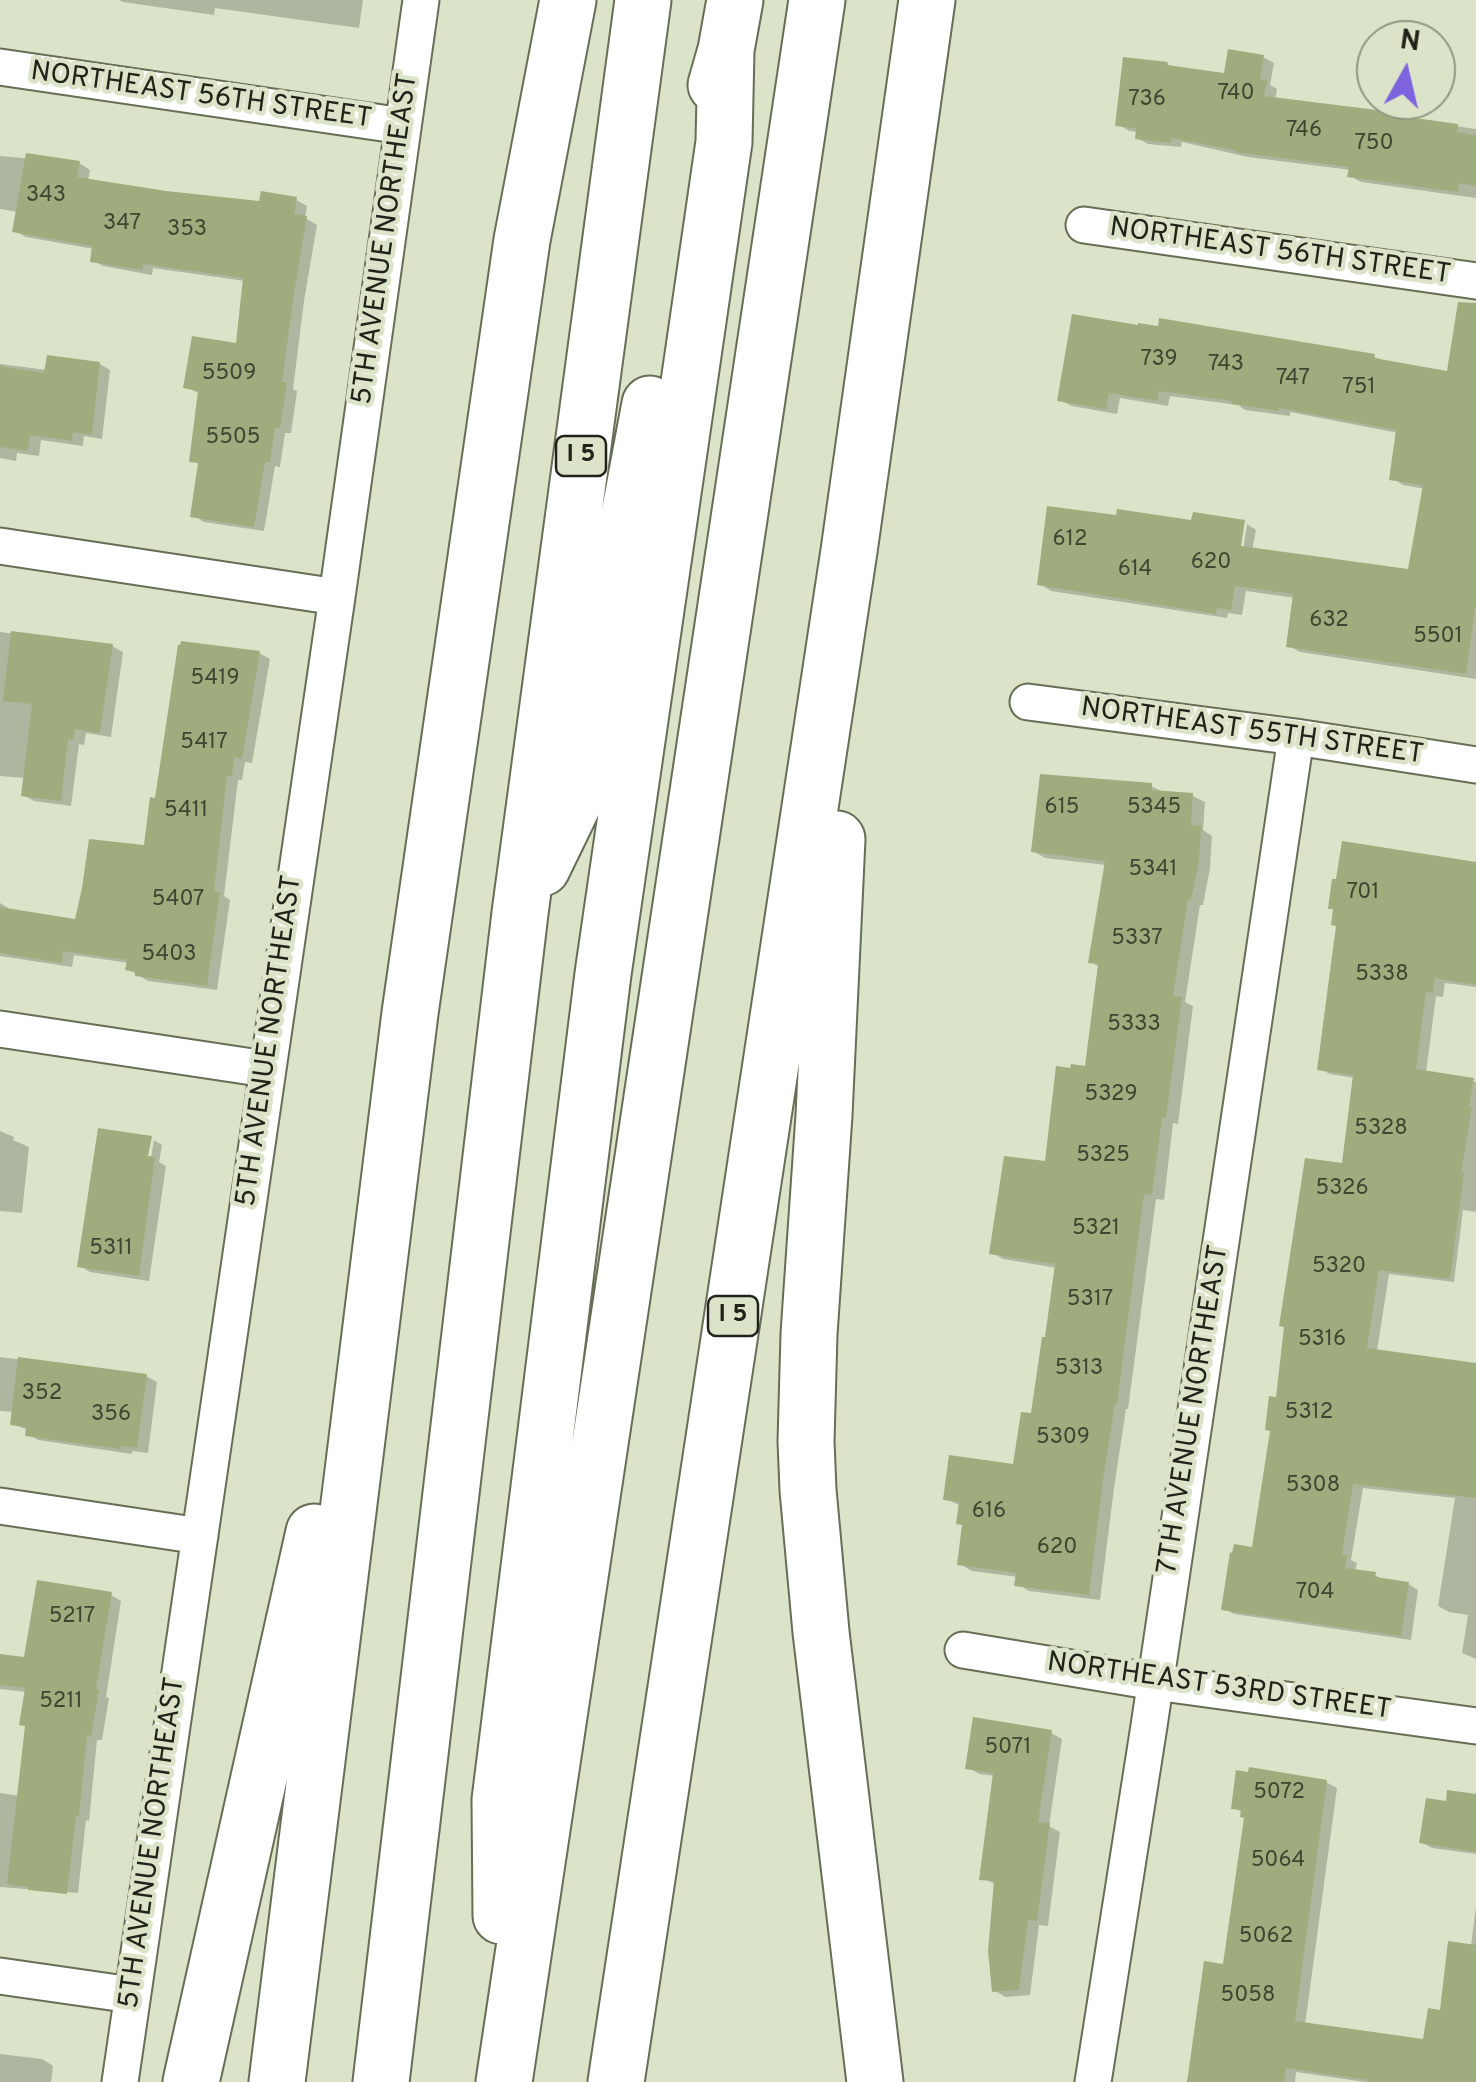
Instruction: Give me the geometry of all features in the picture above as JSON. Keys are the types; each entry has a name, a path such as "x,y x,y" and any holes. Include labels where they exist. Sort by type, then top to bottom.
{"highway":[{"path":"278,2082 410,1013 522,240 568,0"},
{"name":"I 5","path":"380,2082 520,912 643,0"},
{"path":"503,2082 818,0"},
{"name":"I 5","path":"616,2082 850,551 927,0"},
{"path":"520,912 575,800 702,132 731,25"},
{"path":"503,2082 500,1800 603,974 724,142 731,25"},
{"path":"850,551 806,1441 821,1632 875,2082"},
{"path":"192,2082 339,1422 410,1013"}],"street":[{"name":"5TH AVENUE NORTHEAST","path":"120,2082 421,0"},
{"name":"NORTHEAST 56TH STREET","path":"0,67 403,126"},
{"name":"NORTHEAST 56TH STREET","path":"1084,225 1476,281"},
{"path":"0,546 337,597"},
{"name":"NORTHEAST 55TH STREET","path":"1028,702 1476,765"},
{"name":"7TH AVENUE NORTHEAST","path":"1093,2082 1296,737"},
{"path":"0,1028 266,1070"},
{"path":"0,1506 200,1536"},
{"name":"NORTHEAST 53RD STREET","path":"963,1650 1155,1682 1476,1726"},
{"path":"0,1976 132,1995"}],"building":[{"path":"1228,49 1264,55 1260,79 1267,80 1264,96 1356,107 1356,120 1458,124 1457,132 1476,135 1476,186 1459,183 1458,192 1347,177 1349,167 1235,152 1171,138 1171,143 1135,139 1136,128 1115,126 1123,57 1224,73"},
{"path":"26,153 80,161 77,177 259,201 261,191 297,197 294,214 307,216 282,382 287,383 280,428 275,428 270,462 265,462 254,527 190,517 198,463 189,462 198,391 183,388 192,336 236,343 243,278 143,264 142,270 90,262 92,246 12,232"},
{"path":"1458,302 1476,303 1476,601 1466,674 1286,647 1293,594 1235,586 1231,610 1217,608 1216,614 1037,585 1047,506 1116,515 1117,509 1191,520 1193,512 1245,520 1241,546 1408,569 1423,485 1389,480 1396,430 1159,391 1157,401 1109,393 1106,409 1057,401 1072,314 1158,326 1159,318 1375,354 1374,358 1447,371"},
{"path":"47,355 100,362 92,435 73,432 72,441 30,435 28,451 0,447 0,366 44,373"},
{"path":"11,631 113,644 100,733 75,729 73,740 68,739 61,801 21,796 32,704 3,701"},
{"path":"181,641 260,651 242,759 234,757 232,776 227,776 214,891 220,892 207,986 135,976 135,972 125,970 127,960 63,951 62,963 0,953 0,907 75,919 89,839 144,845"},
{"path":"1040,774 1152,783 1152,790 1193,793 1191,825 1201,826 1199,861 1191,900 1188,899 1173,996 1182,997 1166,1118 1162,1118 1152,1195 1144,1194 1089,1595 1014,1586 1016,1573 957,1565 962,1525 956,1524 959,1502 943,1500 949,1455 1013,1464 1021,1412 1031,1413 1055,1264 989,1254 1004,1156 1045,1161 1056,1066 1085,1066 1098,964 1088,963 1105,861 1031,852"},
{"path":"1342,841 1476,862 1476,985 1435,978 1433,993 1426,992 1416,1069 1474,1078 1450,1279 1379,1270 1367,1348 1476,1363 1476,1498 1353,1484 1342,1554 1347,1555 1345,1568 1409,1582 1401,1636 1221,1610 1230,1552 1234,1544 1252,1547 1270,1431 1265,1430 1269,1396 1276,1397 1284,1327 1279,1326 1305,1158 1342,1163 1353,1075 1317,1070 1336,926 1331,925 1333,909 1328,909"},
{"path":"98,1128 152,1136 148,1156 155,1157 139,1276 77,1267"},
{"path":"18,1357 147,1374 137,1448 25,1436 26,1427 10,1425"},
{"path":"37,1580 112,1592 91,1736 87,1735 67,1894 7,1884 25,1726 19,1725 25,1688 0,1685 0,1654 24,1657"},
{"path":"973,1717 1052,1730 1038,1822 1050,1823 1037,1921 1028,1920 1019,1990 992,1992 988,1951 994,1881 979,1880 993,1773 965,1769"},
{"path":"1249,1767 1327,1780 1295,2021 1423,2039 1428,2008 1440,2010 1448,1941 1476,1945 1476,2082 1368,2082 1286,2068 1284,2082 1187,2082 1204,1961 1223,1964 1244,1818 1240,1817 1241,1810 1231,1809 1236,1770 1248,1772"},
{"path":"1447,1790 1476,1794 1476,1852 1419,1843 1426,1798 1446,1801"}]}
